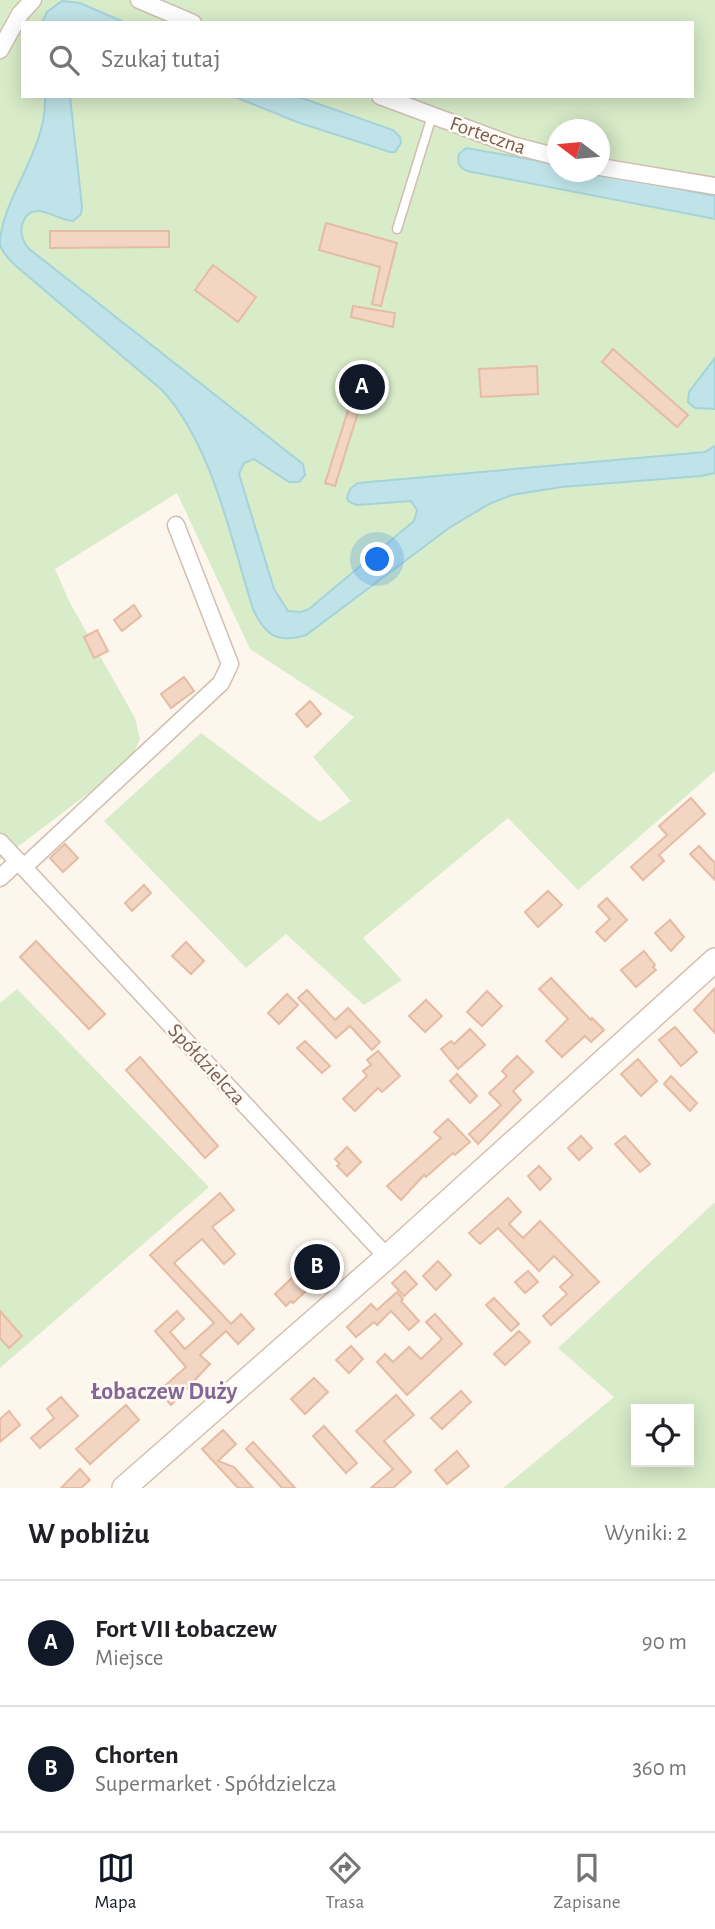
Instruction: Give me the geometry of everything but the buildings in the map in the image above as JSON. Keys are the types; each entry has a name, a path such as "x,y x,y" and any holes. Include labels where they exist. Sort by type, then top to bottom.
{"main road":[{"path":"124,1488 387,1257 715,960"}],"street":[{"path":"0,50 20,14 33,0"},
{"path":"139,0 189,21"},
{"name":"Forteczna","path":"385,98 512,145 547,154"},
{"path":"610,169 715,186"},
{"path":"0,878 23,866 221,683 230,664 176,525"},
{"name":"Spółdzielcza","path":"0,842 387,1257"}],"lane":[{"path":"397,229 432,116"}],"green space":[{"path":"0,0 715,0 715,771 578,890 508,818 363,938 402,980 364,1005 286,934 246,968 104,821 201,733 320,822 351,801 313,757 354,717 250,649 177,493 55,569 69,601 135,718 140,739 130,762 0,860"},
{"path":"17,989 209,1187 0,1368 0,1003"},
{"path":"715,1202 715,1488 503,1488 614,1397 558,1348"}],"water":[{"path":"62,1 80,3 121,21 43,21 47,12"},
{"path":"45,98 70,98 82,207 81,214 73,221 39,211 27,215 21,233 28,248 303,464 305,475 299,482 289,482 254,459 244,463 239,474 274,589 288,611 301,612 309,609 414,521 417,510 411,501 357,505 349,502 347,498 350,489 358,483 705,452 715,446 715,473 561,487 512,495 489,504 449,528 306,635 280,638 273,635 262,625 253,609 218,494 194,437 179,412 162,390 16,266 1,247 2,227 7,210 32,155 44,116"},
{"path":"238,98 302,98 393,130 400,137 401,143 395,152 390,152 297,122"},
{"path":"466,148 547,162 547,182 610,182 610,175 715,196 715,219 467,171 460,166 459,154"},
{"path":"715,358 715,409 695,408 688,402 689,392"}],"place":[{"name":"Fort VII Łobaczew","path":"362,387"},
{"name":"Chorten","path":"317,1267"}],"district":[{"name":"Łobaczew Duży","path":"164,1391"}]}
